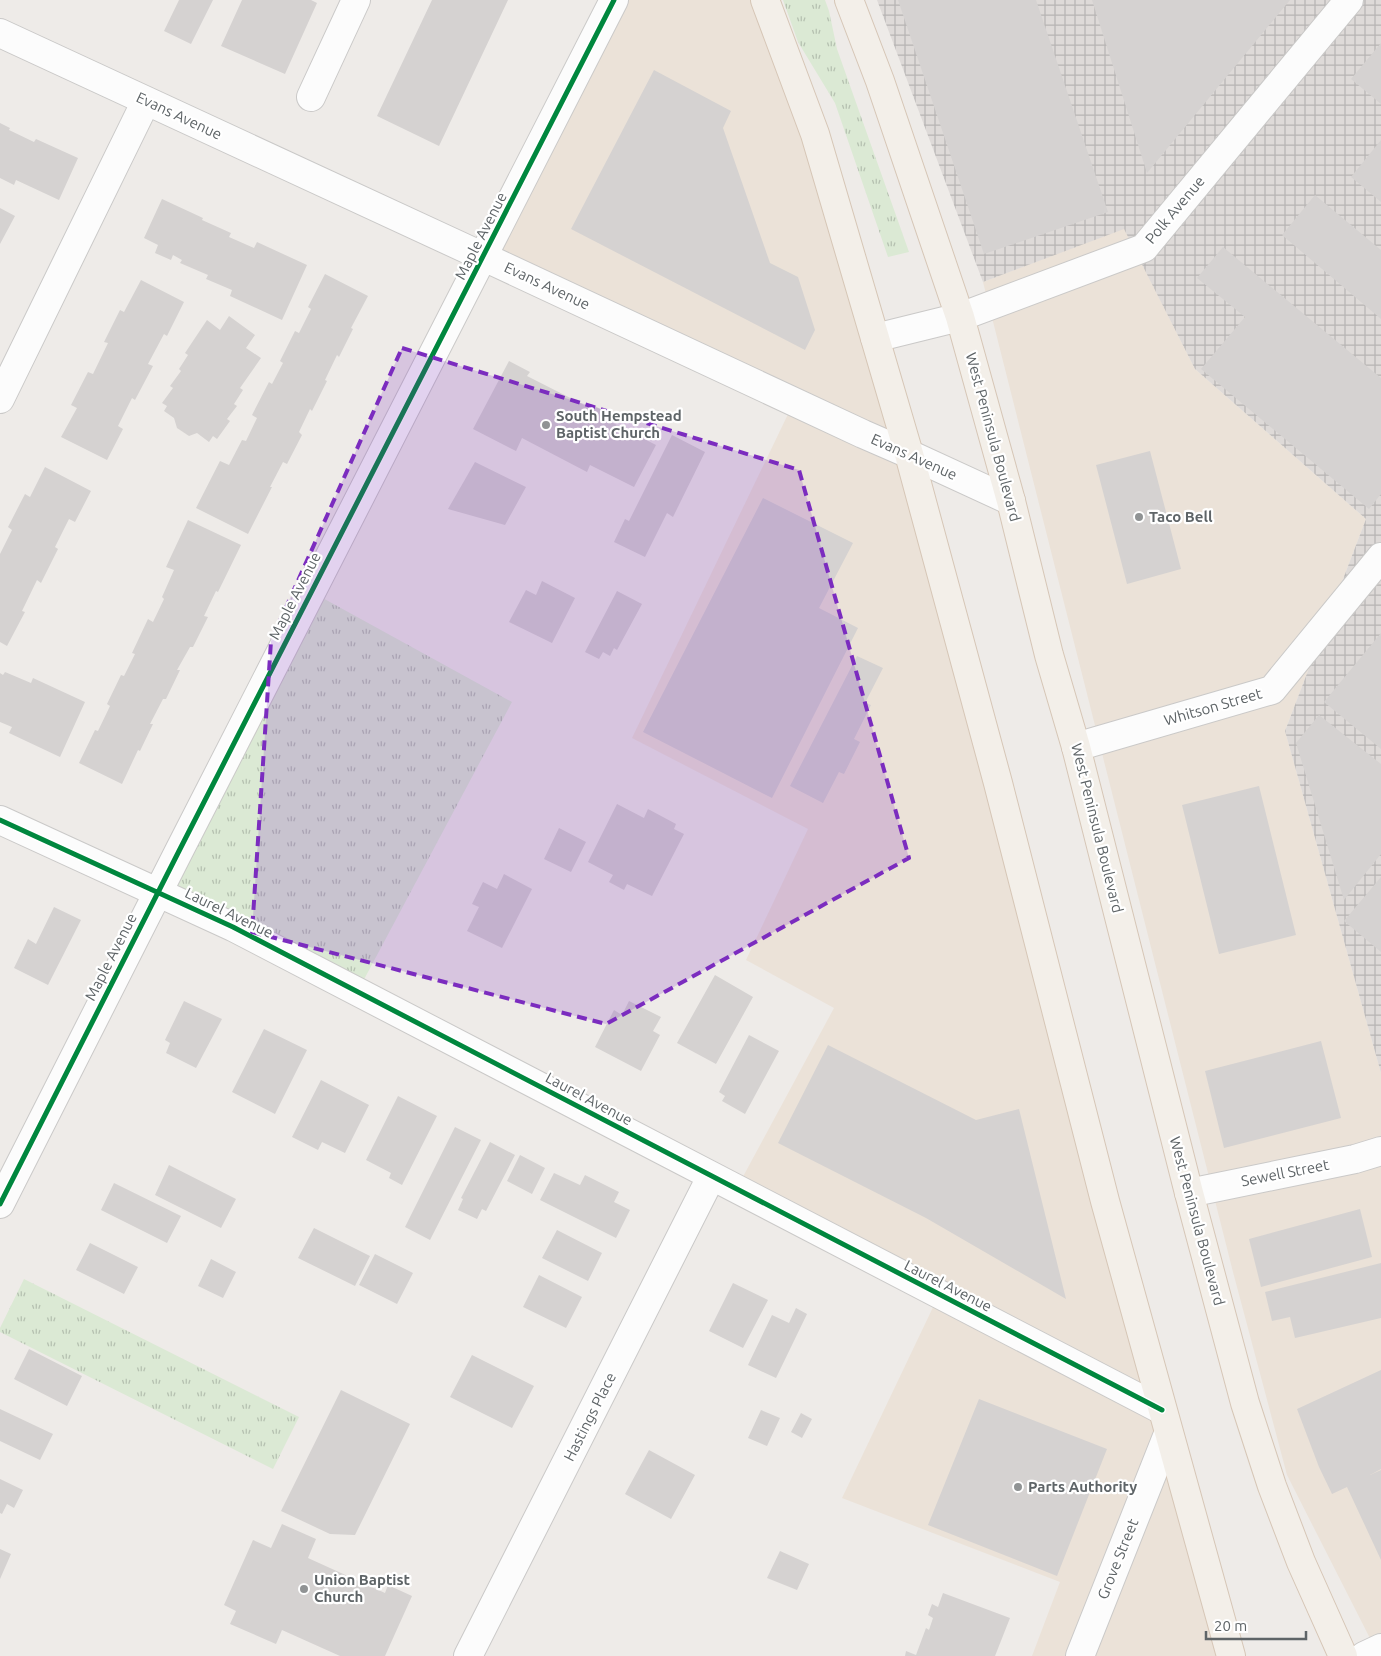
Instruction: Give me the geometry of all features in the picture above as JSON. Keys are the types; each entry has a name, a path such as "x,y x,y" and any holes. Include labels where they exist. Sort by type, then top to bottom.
{"main road":[{"path":"766,0 815,134 909,454 998,783 1105,1201 1231,1656"},
{"name":"West Peninsula Boulevard","path":"849,0 880,81 960,317 1011,501 1049,655 1076,747 1189,1193 1245,1404 1272,1486 1301,1562 1343,1656"}],"street":[{"path":"311,98 356,0"},
{"name":"Maple Avenue","path":"0,1204 614,0"},
{"name":"Polk Avenue","path":"875,338 960,317 1144,248 1349,0"},
{"name":"Evans Avenue","path":"0,33 1011,501"},
{"path":"0,398 146,101"},
{"name":"Whitson Street","path":"1076,747 1272,690 1381,557"},
{"name":"Laurel Avenue","path":"0,820 233,927 711,1177 1165,1422"},
{"name":"Sewell Street","path":"1189,1193 1355,1159 1381,1151"},
{"name":"Hastings Place","path":"468,1656 711,1177"},
{"name":"Grove Street","path":"1080,1656 1165,1422"},
{"path":"1364,1656 1381,1648"}],"highlighted area":[{"path":"402,348 799,470 909,858 606,1024 252,932 271,641"}],"shaded area":[{"path":"626,0 756,0 808,141 923,539 1226,1656 1032,1656 1060,1582 842,1498 936,1301 732,1197 834,1008 746,960 808,829 632,738 790,410 489,270"},
{"path":"877,0 1381,0 1381,1073 1285,731 1366,519 1195,369 1124,229 983,282"},
{"path":"1124,228 1195,369 1366,519 1285,731 1381,1073 1381,1656 1379,1656 1287,1475 1233,1272 983,282"}],"green space":[{"path":"783,0 825,0 837,49 909,252 888,257 835,103 798,42"},
{"path":"319,596 512,702 360,987 166,890"},
{"path":"24,1279 299,1417 273,1469 0,1332 0,1328"}],"building":[{"path":"179,0 213,0 191,44 164,31"},
{"path":"242,0 311,0 317,3 285,74 221,46"},
{"path":"432,0 508,0 439,146 377,116"},
{"path":"898,0 1036,0 1108,212 984,254"},
{"path":"1092,0 1290,0 1147,173"},
{"path":"1381,43 1381,104 1351,79"},
{"path":"654,70 731,111 723,128 770,263 798,277 815,330 805,350 571,229"},
{"path":"0,123 10,128 9,130 34,142 36,139 78,158 59,200 16,180 14,185 0,178"},
{"path":"1381,140 1381,202 1351,177"},
{"path":"1315,195 1381,250 1381,319 1282,235"},
{"path":"162,199 231,233 229,237 254,248 257,242 307,265 282,320 230,296 232,290 206,279 208,275 180,263 182,260 173,255 171,260 155,253 158,245 144,238"},
{"path":"0,208 15,216 0,244"},
{"path":"1223,247 1381,378 1381,494 1369,509 1201,369 1245,317 1197,278"},
{"path":"325,274 368,296 351,328 353,329 339,357 337,355 312,411 310,409 299,432 302,435 287,464 283,462 248,534 196,508 220,461 229,465 242,440 246,441 257,418 252,415 269,382 272,384 283,363 280,361 295,331 299,333 311,309 308,307"},
{"path":"141,280 184,302 167,336 164,334 148,364 153,366 135,400 132,398 118,426 123,429 107,460 61,437 77,408 71,405 88,372 93,374 108,343 104,342 120,310 124,312"},
{"path":"229,316 255,335 246,348 261,358 240,388 243,390 234,404 237,406 227,419 230,421 217,439 213,436 209,442 197,433 189,436 177,428 174,418 164,411 167,406 162,403 173,388 170,386 181,371 179,369 188,355 185,353 207,320 220,330"},
{"name":"South Hempstead Baptist Church","path":"509,361 530,372 527,376 590,408 591,404 614,416 611,422 656,445 634,487 590,465 587,472 522,438 516,451 473,429"},
{"path":"672,435 705,452 673,517 667,513 645,557 614,542 625,519 629,521"},
{"name":"Taco Bell","path":"1150,451 1181,569 1127,584 1096,465"},
{"path":"475,462 526,487 505,525 448,509"},
{"path":"45,467 91,491 75,522 69,519 55,547 58,549 41,583 37,580 22,611 25,612 7,646 0,642 0,554 12,530 8,527 25,494 30,497"},
{"path":"763,498 853,543 819,608 858,628 772,798 643,732"},
{"path":"188,520 241,545 204,616 208,617 193,647 190,647 177,670 180,670 166,699 163,699 150,724 153,724 122,784 79,763 95,730 98,731 110,706 107,704 121,675 124,676 135,654 132,653 148,619 153,622 164,599 162,597 174,570 166,567"},
{"path":"542,581 575,598 552,643 509,622 526,590 536,595"},
{"path":"617,591 642,604 617,650 614,648 610,656 603,652 599,659 585,652"},
{"path":"1381,633 1381,749 1324,702"},
{"path":"857,656 883,668 865,703 871,705 854,739 860,742 844,774 839,772 823,803 790,786"},
{"path":"5,672 31,683 33,678 85,702 60,757 9,733 12,727 0,722 0,673 3,675"},
{"path":"1319,715 1381,764 1381,854 1344,900 1296,743"},
{"path":"1259,786 1296,935 1219,954 1182,805"},
{"path":"617,804 644,818 648,809 676,824 674,829 684,834 652,896 627,884 624,890 609,882 613,875 588,862"},
{"path":"559,828 586,842 571,872 544,859"},
{"path":"504,874 532,889 502,948 467,931 479,907 472,904 483,882 497,889"},
{"path":"1381,877 1381,952 1344,921"},
{"path":"54,907 81,920 48,985 14,968 28,939 36,944"},
{"path":"715,975 753,997 716,1064 677,1043"},
{"path":"184,1001 222,1019 196,1068 166,1053 170,1043 165,1040"},
{"path":"629,1001 661,1017 653,1031 660,1035 641,1071 595,1047 614,1010 622,1015"},
{"path":"264,1029 307,1050 275,1114 232,1092"},
{"path":"749,1035 779,1051 745,1114 722,1101 725,1096 719,1092"},
{"path":"1321,1041 1341,1118 1224,1148 1205,1071"},
{"path":"828,1045 976,1120 1019,1109 1066,1299 926,1218 778,1143"},
{"path":"321,1080 369,1105 345,1153 322,1142 318,1150 292,1137"},
{"path":"398,1096 437,1116 402,1185 389,1178 391,1173 366,1160"},
{"path":"455,1127 481,1140 430,1240 405,1227"},
{"path":"490,1142 515,1155 486,1211 482,1209 477,1219 458,1210 463,1199 461,1198"},
{"path":"520,1155 545,1168 532,1194 507,1181"},
{"path":"169,1165 236,1199 221,1228 155,1195"},
{"path":"554,1173 580,1185 585,1175 619,1192 614,1202 630,1210 616,1238 540,1200"},
{"path":"114,1183 181,1216 167,1243 101,1210"},
{"path":"1360,1209 1372,1257 1261,1287 1249,1239"},
{"path":"314,1228 370,1256 355,1286 298,1258"},
{"path":"557,1230 602,1253 588,1281 542,1258"},
{"path":"90,1243 138,1267 124,1294 76,1270"},
{"path":"375,1254 413,1273 397,1304 359,1285"},
{"path":"211,1259 236,1272 223,1298 198,1286"},
{"path":"1381,1263 1381,1318 1295,1338 1290,1317 1272,1321 1265,1292"},
{"path":"539,1275 582,1297 566,1328 523,1307"},
{"path":"733,1283 768,1300 743,1348 709,1331"},
{"path":"796,1308 807,1314 776,1378 748,1365 772,1315 789,1323"},
{"path":"29,1349 82,1376 67,1406 14,1379"},
{"path":"472,1355 534,1386 512,1428 450,1397"},
{"path":"1381,1370 1381,1469 1370,1475 1381,1470 1381,1560 1347,1487 1332,1494 1319,1467 1297,1409"},
{"path":"341,1390 410,1424 355,1535 330,1534 281,1511"},
{"name":"Parts Authority","path":"979,1399 1107,1449 1057,1576 928,1525"},
{"path":"0,1409 53,1434 40,1460 0,1441"},
{"path":"761,1410 780,1418 767,1446 748,1438"},
{"path":"801,1413 812,1419 802,1438 791,1432"},
{"path":"649,1450 695,1475 671,1519 625,1494"},
{"path":"0,1479 23,1490 14,1508 7,1504 2,1514 0,1513"},
{"name":"Union Baptist Church","path":"282,1524 316,1539 308,1558 385,1593 388,1585 412,1596 385,1656 340,1656 282,1630 276,1644 230,1624 236,1611 224,1605 253,1540 271,1548"},
{"path":"0,1549 11,1554 0,1579"},
{"path":"780,1551 809,1564 797,1590 767,1578"},
{"path":"943,1593 1010,1618 995,1656 905,1656 906,1651 916,1655 926,1628 929,1630 933,1618 928,1615 932,1604 938,1607"}],"cycle path":[{"path":"0,1204 614,0"},
{"path":"0,820 233,927 1162,1410"}],"place":[{"name":"South Hempstead Baptist Church","path":"546,425"},
{"name":"Taco Bell","path":"1139,517"},
{"name":"Parts Authority","path":"1018,1487"},
{"name":"Union Baptist Church","path":"304,1589"}]}
